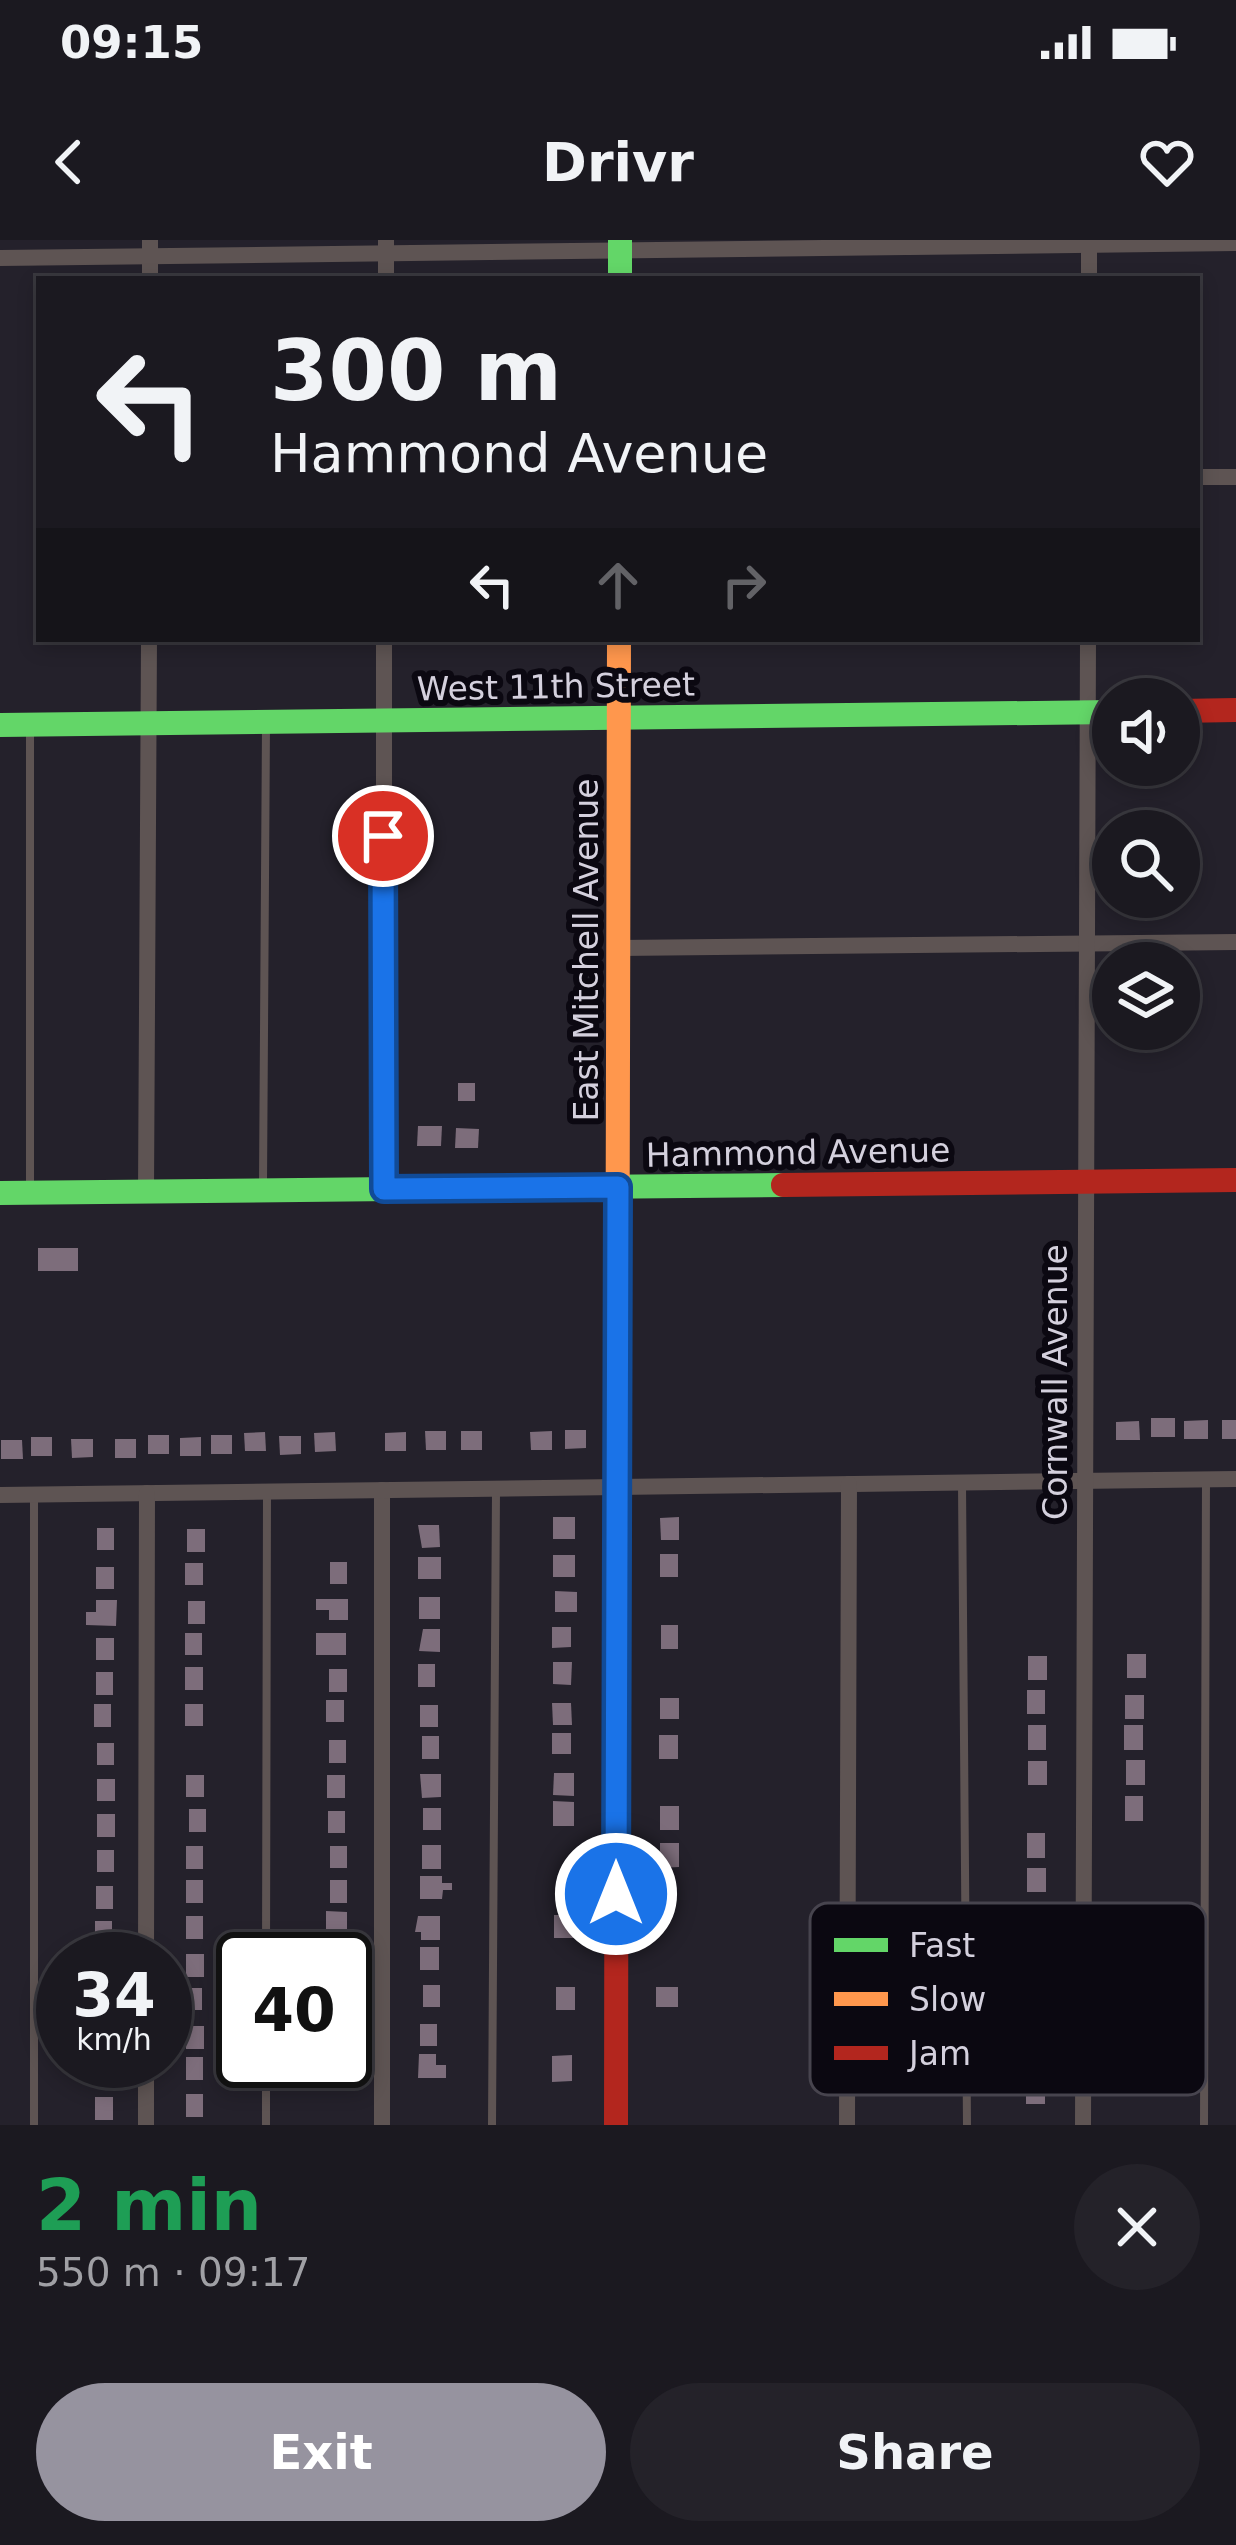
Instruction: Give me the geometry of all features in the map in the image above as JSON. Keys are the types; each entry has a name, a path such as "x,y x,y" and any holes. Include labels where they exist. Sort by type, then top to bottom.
{"street":[{"path":"1089,242 1089,276"},
{"path":"0,258 150,248 1236,243"},
{"path":"620,245 620,276"},
{"path":"1200,477 1236,477"},
{"path":"146,1192 149,642"},
{"path":"384,642 384,1189"},
{"name":"East Mitchell Avenue","path":"616,2125 619,642"},
{"name":"Cornwall Avenue","path":"1088,642 1094,678"},
{"path":"1200,711 1236,710"},
{"name":"West 11th Street","path":"0,725 1092,712"},
{"name":"Cornwall Avenue","path":"1084,1903 1087,944 1096,786"},
{"path":"619,948 1236,942"},
{"name":"Hammond Avenue","path":"0,1193 1236,1180"},
{"path":"0,1495 1236,1479"},
{"path":"847,1903 848,1484"},
{"path":"382,1490 382,2125"},
{"path":"146,1932 147,1493"},
{"path":"146,2088 146,2125"},
{"path":"847,2095 847,2125"},
{"name":"Cornwall Avenue","path":"1083,2095 1083,2125"}],"lane":[{"path":"262,1191 266,722"},
{"path":"30,725 30,1193"},
{"path":"1205,1903 1206,1479"},
{"path":"962,1482 965,1903"},
{"path":"492,2125 496,1488"},
{"path":"266,1932 267,1492"},
{"path":"34,1495 34,2125"},
{"path":"266,2088 266,2125"},
{"path":"967,2095 967,2125"},
{"path":"1204,2095 1204,2125"}],"building":[{"path":"458,1083 475,1083 475,1101 458,1101"},
{"path":"418,1126 442,1126 441,1146 417,1146"},
{"path":"456,1128 479,1129 478,1148 455,1148"},
{"path":"38,1248 78,1248 78,1271 38,1271"},
{"path":"1151,1418 1175,1418 1175,1437 1151,1437"},
{"path":"1208,1420 1208,1439 1184,1439 1184,1421"},
{"path":"1222,1420 1236,1420 1236,1439 1222,1439"},
{"path":"1139,1421 1140,1440 1116,1440 1116,1422"},
{"path":"565,1430 586,1430 586,1448 565,1449"},
{"path":"425,1431 446,1431 446,1450 426,1450"},
{"path":"461,1431 482,1431 482,1450 461,1450"},
{"path":"552,1431 552,1450 531,1450 530,1432"},
{"path":"265,1432 266,1451 245,1451 244,1433"},
{"path":"335,1432 336,1451 315,1452 314,1433"},
{"path":"406,1432 406,1451 385,1451 385,1433"},
{"path":"148,1435 169,1435 169,1454 148,1454"},
{"path":"211,1435 232,1435 232,1454 211,1454"},
{"path":"279,1436 301,1436 301,1454 280,1455"},
{"path":"31,1437 52,1437 52,1456 31,1456"},
{"path":"201,1437 201,1456 180,1456 180,1438"},
{"path":"71,1439 93,1439 93,1457 72,1458"},
{"path":"115,1439 136,1439 136,1458 115,1458"},
{"path":"1,1440 22,1440 23,1459 1,1459"},
{"path":"553,1517 575,1517 575,1539 553,1539"},
{"path":"679,1517 679,1540 661,1540 660,1518"},
{"path":"418,1525 439,1525 440,1547 422,1548"},
{"path":"97,1528 114,1528 114,1550 97,1550"},
{"path":"187,1529 205,1529 205,1552 187,1552"},
{"path":"660,1554 678,1554 678,1577 660,1577"},
{"path":"553,1555 575,1555 575,1577 553,1577"},
{"path":"418,1557 441,1557 441,1579 418,1579"},
{"path":"330,1562 347,1562 347,1584 330,1584"},
{"path":"185,1563 203,1563 203,1585 185,1585"},
{"path":"96,1567 114,1567 114,1589 96,1589"},
{"path":"555,1591 577,1592 577,1612 555,1612"},
{"path":"419,1597 440,1597 440,1619 419,1619"},
{"path":"316,1599 348,1599 348,1620 329,1620 329,1610 316,1610"},
{"path":"96,1600 117,1600 116,1626 86,1625 86,1612 96,1612"},
{"path":"188,1601 205,1601 205,1624 188,1624"},
{"path":"661,1625 678,1625 678,1649 661,1649"},
{"path":"552,1627 571,1627 571,1647 552,1648"},
{"path":"423,1629 440,1629 440,1652 419,1651"},
{"path":"185,1633 202,1633 202,1655 185,1655"},
{"path":"316,1633 346,1633 346,1655 316,1655"},
{"path":"96,1638 114,1638 114,1660 96,1660"},
{"path":"1127,1654 1146,1654 1146,1678 1127,1678"},
{"path":"1028,1656 1047,1656 1047,1680 1028,1680"},
{"path":"553,1662 572,1662 571,1685 553,1684"},
{"path":"418,1664 435,1664 435,1687 418,1687"},
{"path":"185,1667 203,1667 203,1690 185,1690"},
{"path":"329,1669 347,1669 347,1692 329,1692"},
{"path":"96,1672 113,1672 113,1695 96,1695"},
{"path":"1027,1690 1045,1690 1045,1714 1027,1714"},
{"path":"1125,1695 1144,1695 1144,1719 1125,1719"},
{"path":"660,1698 679,1698 679,1719 660,1719"},
{"path":"326,1700 344,1700 344,1722 326,1722"},
{"path":"552,1703 571,1703 572,1725 553,1725"},
{"path":"94,1704 111,1704 111,1727 94,1727"},
{"path":"185,1704 203,1704 203,1726 185,1726"},
{"path":"420,1705 438,1705 438,1727 420,1727"},
{"path":"1028,1725 1046,1725 1046,1750 1028,1750"},
{"path":"1124,1725 1143,1725 1143,1750 1124,1750"},
{"path":"552,1733 571,1733 571,1754 552,1754"},
{"path":"659,1735 678,1735 678,1759 659,1759"},
{"path":"422,1736 439,1736 439,1759 422,1759"},
{"path":"329,1740 346,1740 346,1763 329,1763"},
{"path":"97,1743 114,1743 114,1765 97,1765"},
{"path":"1126,1760 1145,1760 1145,1785 1126,1785"},
{"path":"1028,1761 1047,1761 1047,1785 1028,1785"},
{"path":"554,1773 574,1773 574,1796 553,1795"},
{"path":"420,1774 441,1774 441,1797 422,1798"},
{"path":"186,1775 204,1775 204,1797 186,1797"},
{"path":"327,1775 345,1775 345,1798 327,1798"},
{"path":"97,1779 115,1779 115,1801 97,1801"},
{"path":"1125,1796 1143,1796 1143,1821 1125,1821"},
{"path":"553,1801 574,1802 574,1826 553,1826"},
{"path":"660,1806 679,1806 679,1830 660,1830"},
{"path":"423,1808 441,1808 441,1830 423,1830"},
{"path":"189,1809 206,1809 206,1832 189,1832"},
{"path":"328,1811 345,1811 345,1833 328,1833"},
{"path":"97,1814 115,1814 115,1837 97,1837"},
{"path":"1027,1833 1045,1833 1045,1858 1027,1858"},
{"path":"660,1843 679,1843 679,1867 660,1868"},
{"path":"422,1845 441,1845 441,1869 422,1869"},
{"path":"186,1846 203,1846 203,1869 186,1869"},
{"path":"330,1846 347,1846 347,1868 330,1868"},
{"path":"97,1850 114,1850 114,1872 97,1872"},
{"path":"1027,1868 1046,1868 1046,1892 1027,1892"},
{"path":"420,1876 442,1876 442,1883 452,1883 452,1890 443,1890 442,1899 420,1899"},
{"path":"186,1880 203,1880 203,1903 186,1903"},
{"path":"330,1880 347,1880 347,1903 330,1903"},
{"path":"96,1886 113,1886 113,1909 96,1909"},
{"path":"326,1911 347,1912 347,1932 326,1932"},
{"path":"554,1915 579,1915 579,1938 554,1938"},
{"path":"186,1916 203,1916 203,1939 192,1939 192,1932 186,1932"},
{"path":"418,1916 440,1916 440,1940 421,1940 421,1932 415,1932"},
{"path":"95,1921 112,1921 112,1932 95,1932"},
{"path":"420,1947 439,1947 439,1970 420,1970"},
{"path":"192,1954 204,1954 204,1977 192,1977"},
{"path":"423,1985 440,1985 440,2007 423,2007"},
{"path":"556,1987 575,1987 575,2010 556,2010"},
{"path":"656,1987 678,1987 678,2007 656,2007"},
{"path":"192,1988 202,1988 202,2010 192,2010"},
{"path":"420,2024 437,2024 437,2046 420,2046"},
{"path":"192,2026 204,2026 204,2049 192,2049"},
{"path":"419,2054 436,2054 436,2065 446,2065 446,2078 418,2078"},
{"path":"572,2055 572,2081 552,2082 552,2056"},
{"path":"192,2057 203,2057 203,2080 192,2080"},
{"path":"186,2094 203,2094 203,2117 186,2117"},
{"path":"1026,2095 1045,2095 1045,2104 1026,2104"},
{"path":"95,2097 113,2097 113,2120 95,2120"}],"traffic: fast":[{"path":"620,240 620,276"},
{"path":"0,725 1092,712"},
{"path":"0,1193 783,1185"}],"traffic: slow":[{"path":"617,1475 619,642"}],"traffic: jam":[{"path":"1200,711 1236,710"},
{"path":"783,1185 1236,1180"},
{"path":"616,2125 617,1475"}],"route":[{"path":"383,836 384,1189 618,1187 616,1894"}]}
